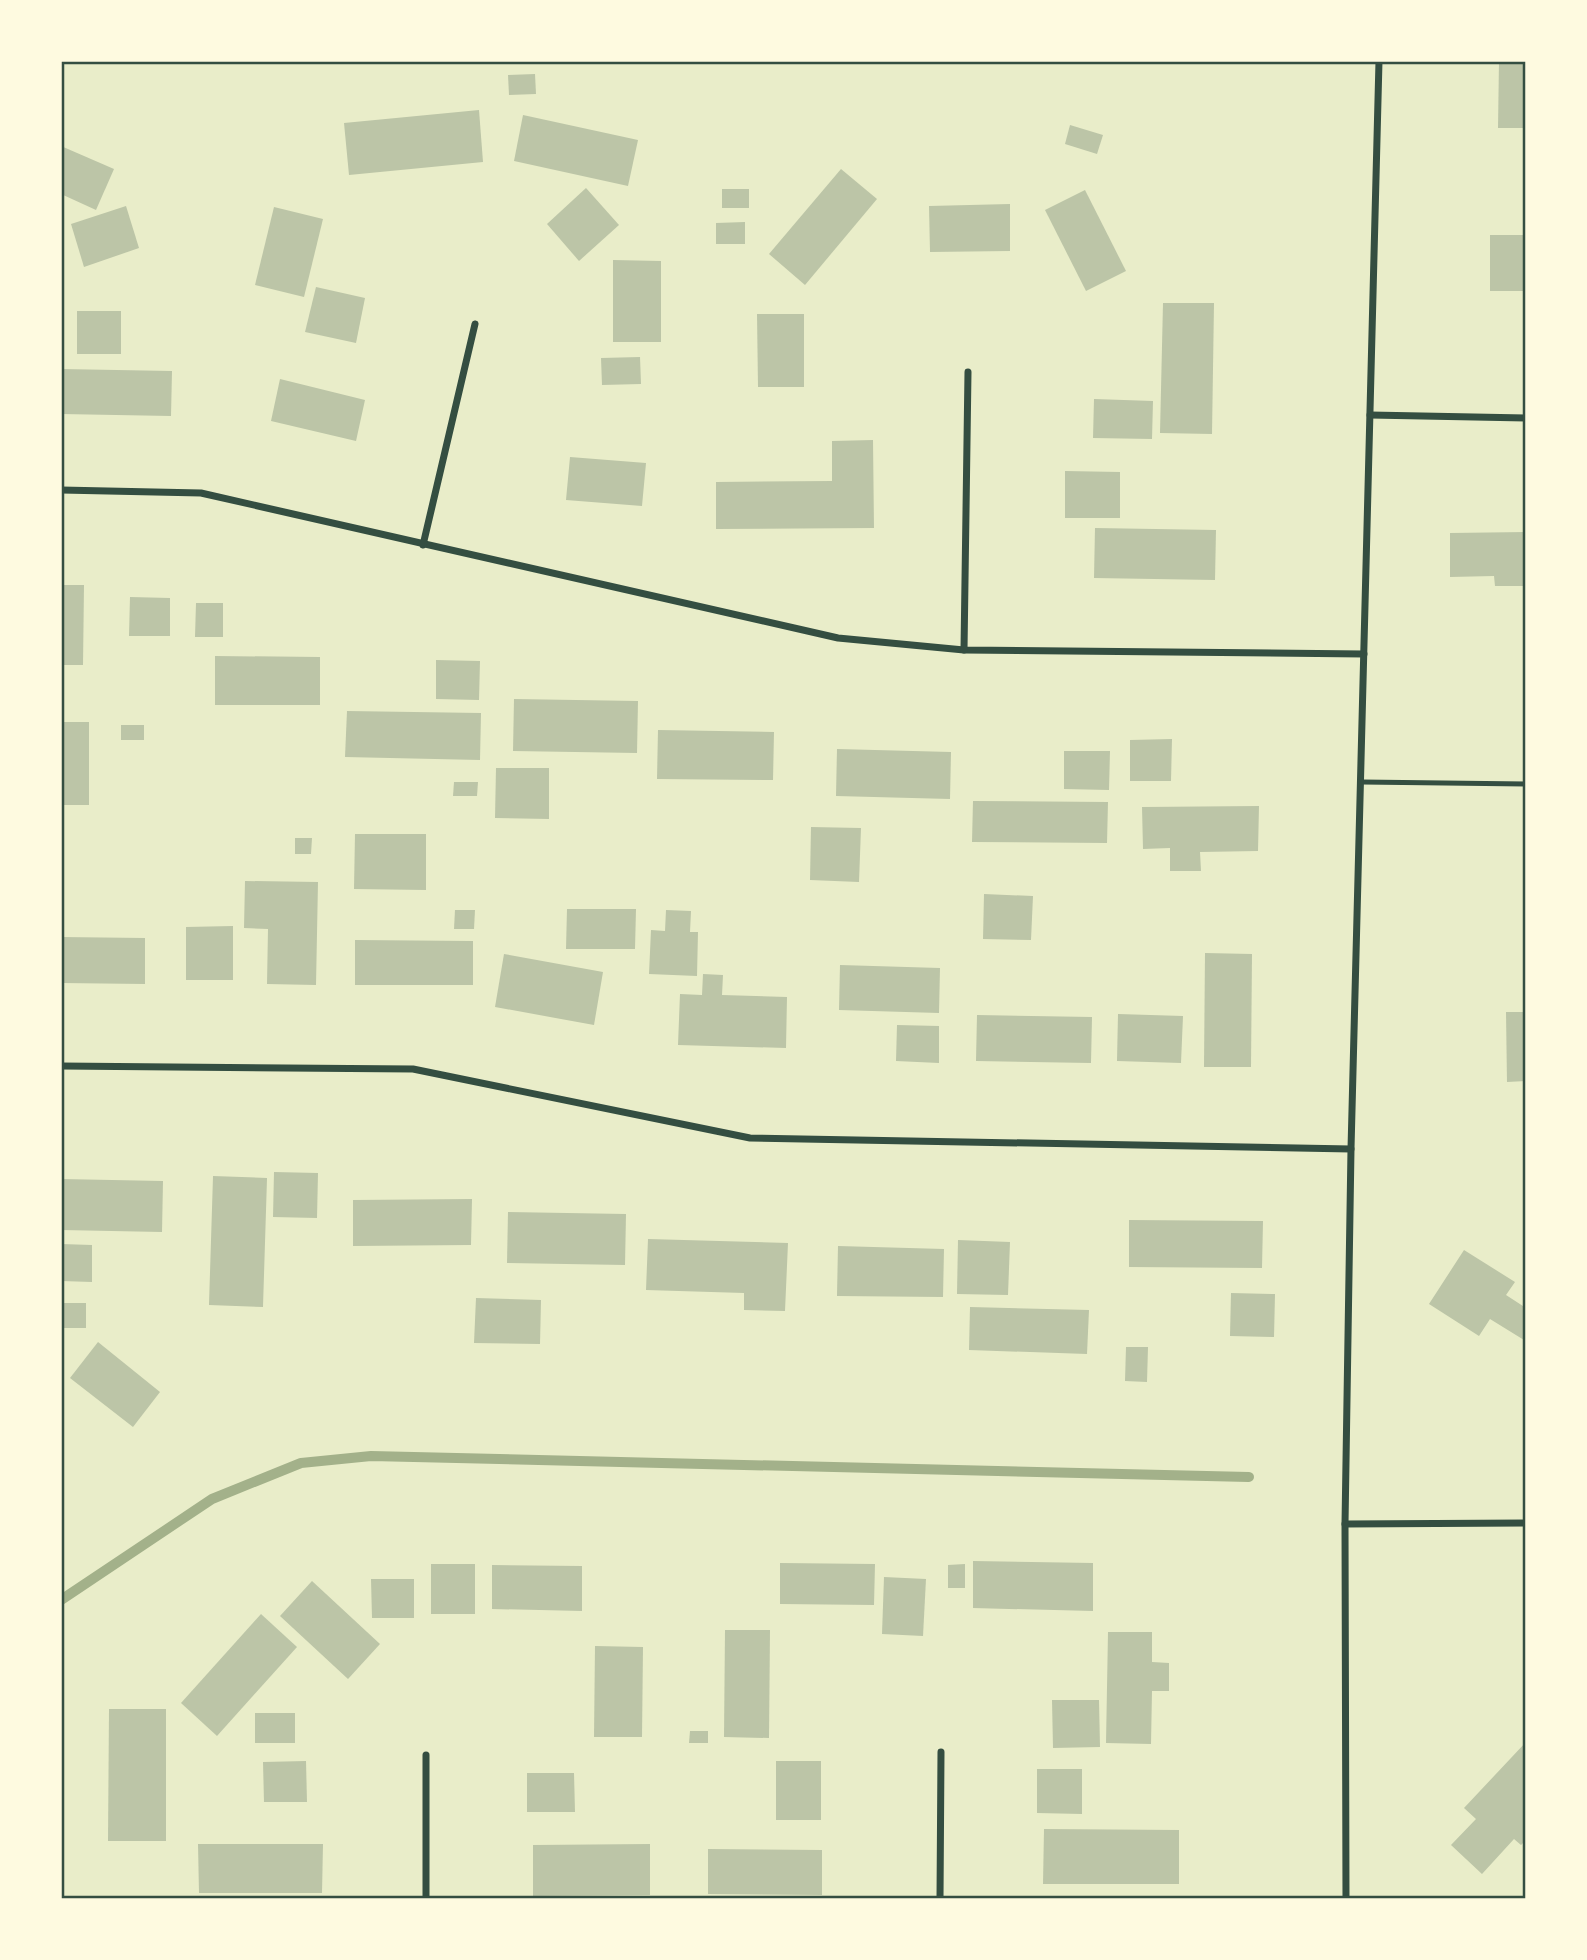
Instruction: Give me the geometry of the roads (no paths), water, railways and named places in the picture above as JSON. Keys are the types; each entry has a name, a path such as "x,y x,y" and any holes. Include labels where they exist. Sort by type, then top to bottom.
{"street":[{"path":"1346,1899 1345,1524 1351,1149 1379,61"},
{"path":"423,545 475,324"},
{"path":"964,650 968,372"},
{"path":"1370,415 1526,418"},
{"path":"61,490 201,493 838,638 964,650 1364,654"},
{"path":"61,1066 414,1069 750,1138 1351,1149"},
{"path":"1345,1524 1526,1523"},
{"path":"940,1899 941,1752"},
{"path":"426,1755 426,1899"}],"lane":[{"path":"1362,782 1526,784"}],"waterway":[{"path":"61,1600 212,1499 301,1463 371,1456 1249,1477"}]}
